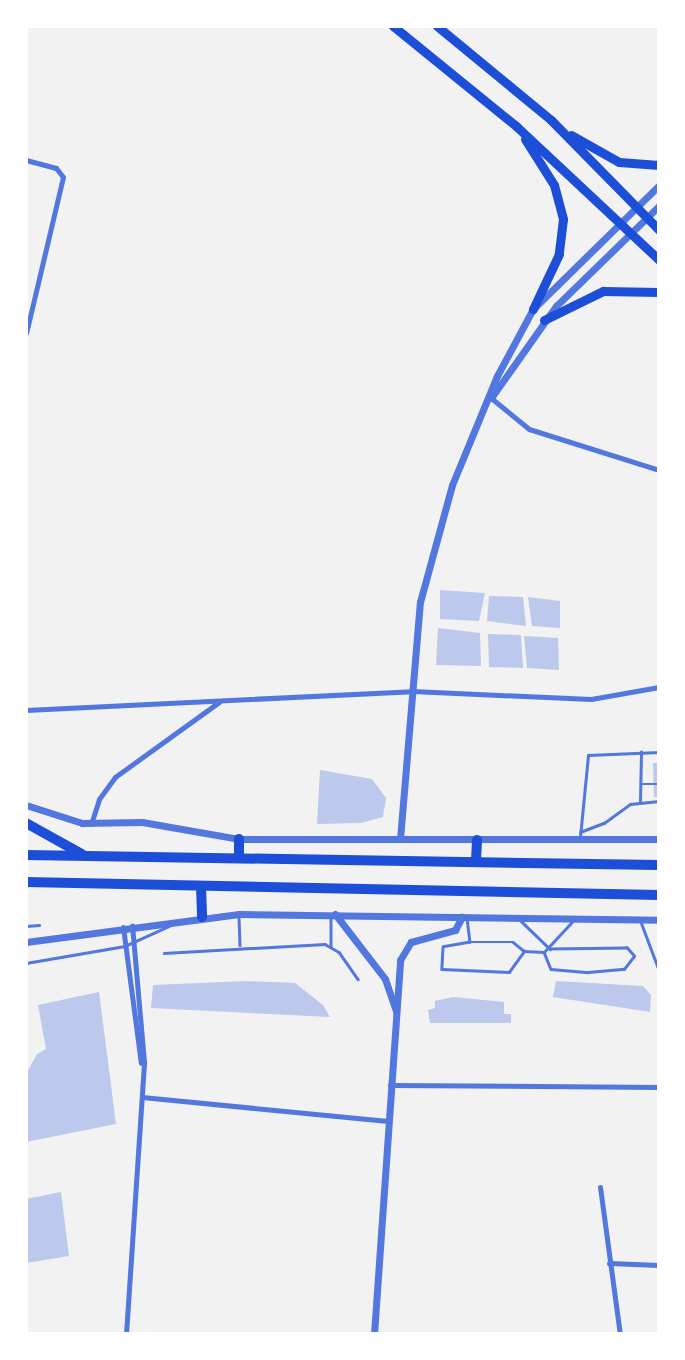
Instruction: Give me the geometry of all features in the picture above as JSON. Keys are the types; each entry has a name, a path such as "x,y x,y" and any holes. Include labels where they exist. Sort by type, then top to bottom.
{"highway":[{"path":"26,823 84,855"},
{"path":"239,839 239,858"},
{"path":"476,860 477,841"},
{"path":"26,855 659,864"},
{"path":"26,882 659,895"},
{"path":"201,886 202,917"}],"main road":[{"path":"393,26 516,126 632,230 659,260"},
{"path":"437,26 551,120 598,154 635,166 659,165"},
{"path":"551,120 659,230"},
{"path":"516,126 554,185 563,219 558,254 533,309"},
{"path":"544,320 603,292 631,288 659,292"}],"street":[{"path":"26,160 56,168 63,177 26,332"},
{"path":"400,839 412,691 428,563 452,485 491,398 512,342 533,309 634,205 659,185"},
{"path":"491,398 544,320 659,206"},
{"path":"491,398 529,429 659,470"},
{"path":"26,710 412,691 580,699 659,687"},
{"path":"91,824 99,799 115,778 219,702"},
{"path":"26,805 91,824 142,822 239,839 659,839"},
{"path":"26,942 181,919 239,914 659,920"},
{"path":"333,914 385,979 397,1015"},
{"path":"374,1334 390,1085 404,950 416,939 455,930 465,918"},
{"path":"126,1334 143,1070 132,926"},
{"path":"123,927 143,1070"},
{"path":"390,1085 659,1087"},
{"path":"142,1097 388,1121"},
{"path":"600,1186 620,1334"},
{"path":"609,1263 659,1265"}],"lane":[{"path":"640,801 641,752"},
{"path":"579,841 588,755 659,752"},
{"path":"641,784 659,784"},
{"path":"580,832 640,801 659,802"},
{"path":"239,914 240,946"},
{"path":"333,914 331,946 358,979"},
{"path":"465,918 470,942"},
{"path":"518,918 550,948 627,948 634,956 624,969 588,972 551,969 544,952"},
{"path":"26,963 134,944 181,919"},
{"path":"524,951 509,972 443,970 443,947 470,942 513,942 524,951 544,952 575,919"},
{"path":"640,919 659,970"},
{"path":"26,926 38,925"},
{"path":"164,953 240,946 331,946"}],"building":[{"path":"440,590 485,593 479,621 440,619"},
{"path":"489,596 523,597 526,626 487,621"},
{"path":"528,597 560,601 560,628 532,626"},
{"path":"438,628 480,633 481,666 436,665"},
{"path":"488,634 521,635 523,668 489,667"},
{"path":"524,636 558,638 559,670 527,668"},
{"path":"653,763 659,763 659,797 654,797"},
{"path":"320,770 372,779 386,798 383,817 361,823 317,824"},
{"path":"246,981 295,983 323,1005 330,1017 151,1008 153,985"},
{"path":"556,981 643,986 651,995 650,1012 553,997"},
{"path":"99,992 116,1124 26,1142 26,1074 37,1054 46,1049 38,1005"},
{"path":"453,997 504,1002 504,1014 511,1014 511,1023 430,1023 428,1010 435,1008 435,1001"},
{"path":"61,1192 69,1256 26,1263 26,1199"}]}
